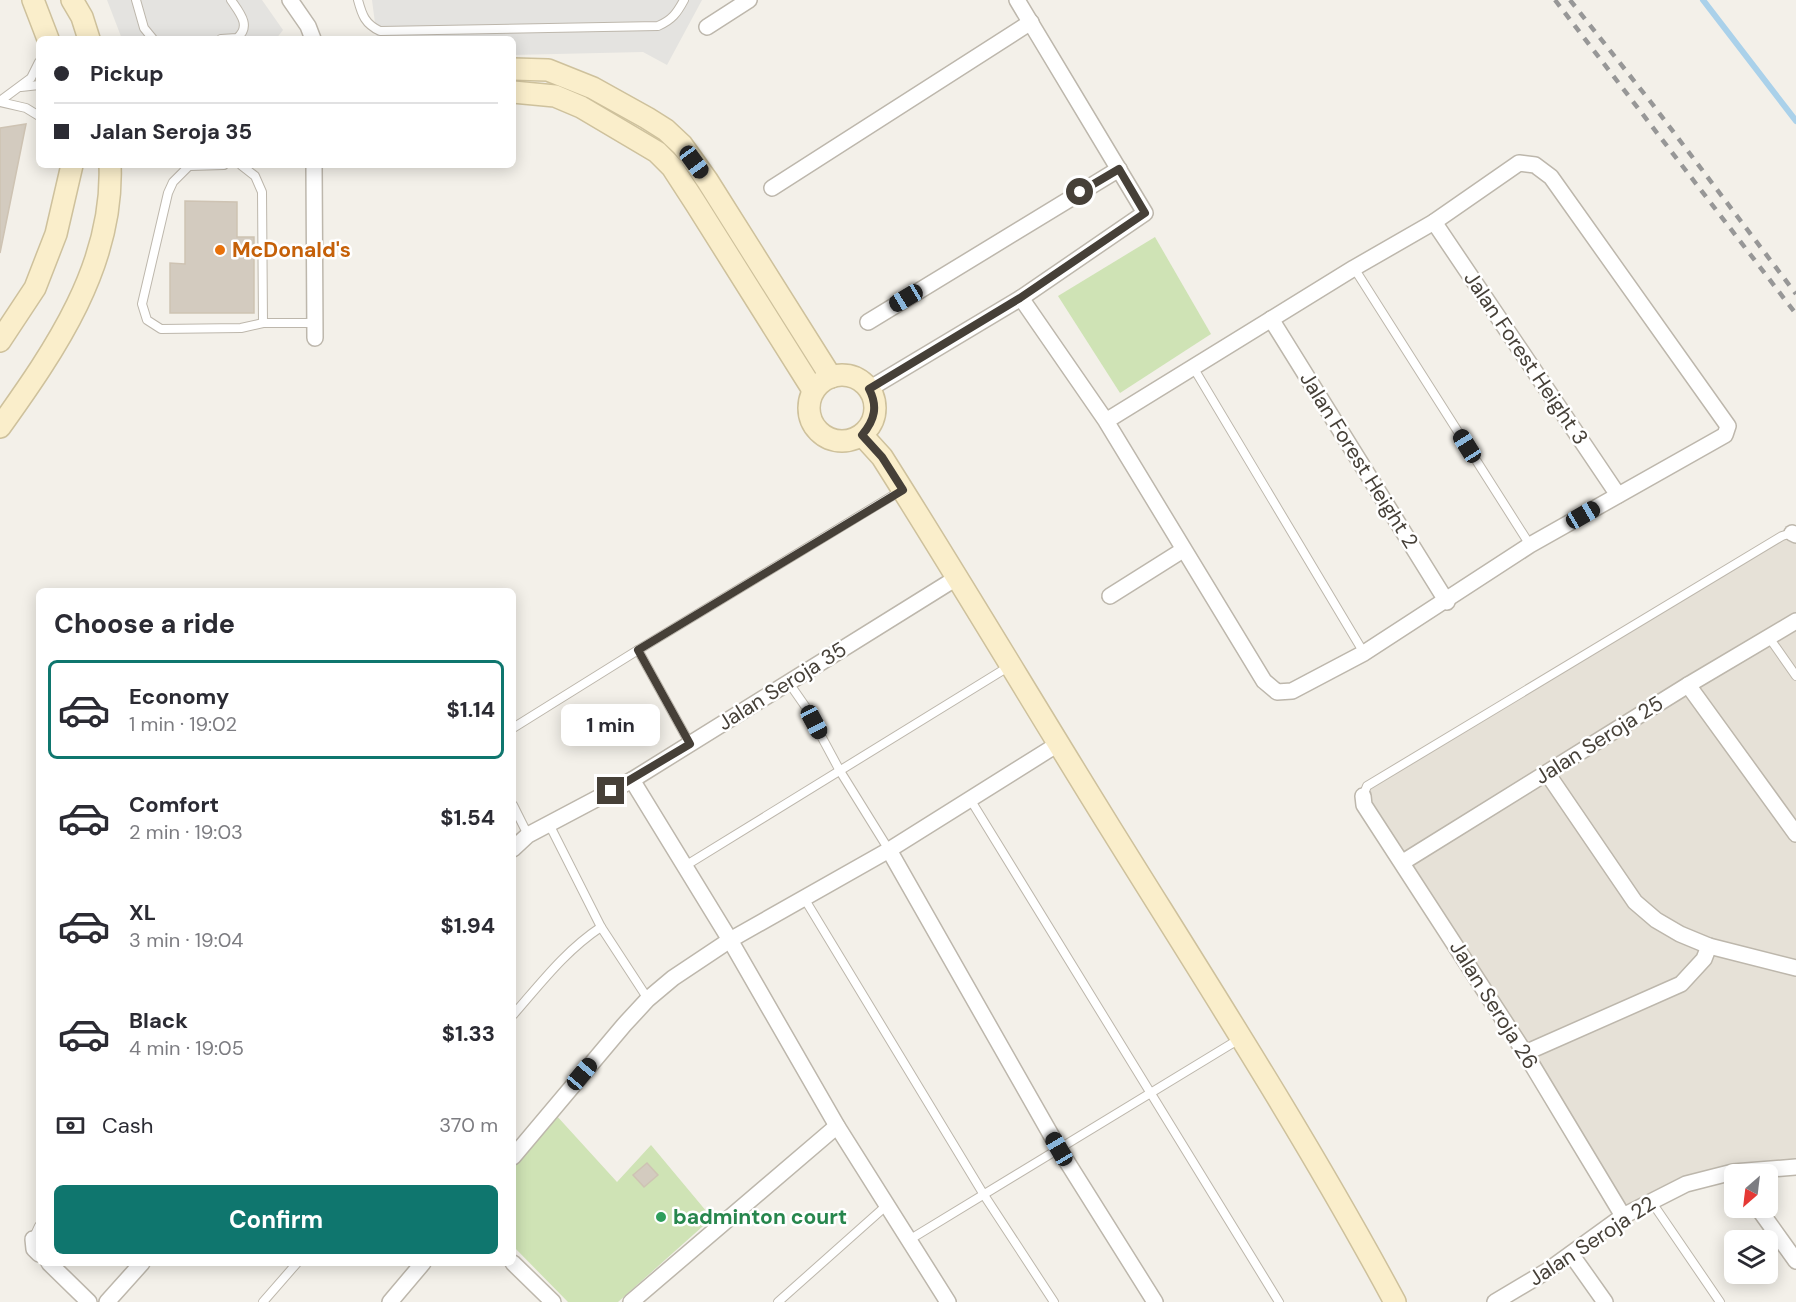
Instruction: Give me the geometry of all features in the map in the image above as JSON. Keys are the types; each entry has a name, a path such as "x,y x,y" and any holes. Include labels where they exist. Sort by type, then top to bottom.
{"street":[{"path":"33,0 46,36"},
{"path":"72,0 82,17 89,36"},
{"path":"290,0 313,36"},
{"path":"707,27 749,0"},
{"path":"869,389 1020,298 1145,213 1017,0"},
{"path":"772,188 1031,22"},
{"path":"516,69 548,70 593,88 666,130 682,145 707,180 831,376"},
{"path":"516,92 555,96 581,107 657,152 672,167 813,390"},
{"path":"1020,298 1106,421 1264,681 1277,692 1292,691 1364,653 1447,602 1530,545 1725,435 1728,429 1727,422 1558,187 1544,171 1535,165 1520,164 1434,222 1354,267 1106,421"},
{"path":"0,340 35,288 56,234 71,168"},
{"path":"0,427 65,330 86,288 103,231 111,182 110,168"},
{"path":"314,168 315,331"},
{"path":"868,322 1119,169"},
{"name":"Jalan Forest Height 3","path":"1434,222 1618,495"},
{"name":"Jalan Forest Height 2","path":"1271,319 1447,602"},
{"path":"831,376 851,376 861,381 869,389 873,398 874,418 862,435 843,442 823,436 816,429 808,410 813,390 831,376"},
{"path":"862,435 882,457 1012,664 1058,744 1241,1038 1356,1230 1395,1302"},
{"path":"1110,597 1184,550"},
{"name":"Jalan Seroja 35","path":"516,846 528,836 632,780 958,577"},
{"name":"Jalan Seroja 25","path":"1403,862 1688,685 1796,621"},
{"path":"1688,685 1796,834"},
{"path":"516,1153 648,999 673,978 730,940 889,849 1058,744"},
{"path":"1547,772 1635,902 1656,920 1680,934 1709,946 1796,968"},
{"path":"632,780 730,940 837,1126 909,1240 943,1300"},
{"name":"Jalan Seroja 26","path":"1363,796 1364,805 1526,1053 1623,1216"},
{"path":"889,849 1059,1149 1155,1302"},
{"path":"1526,1053 1681,984 1704,959 1709,946"},
{"path":"631,1302 837,1126"},
{"name":"Jalan Seroja 22","path":"1778,1169 1796,1167"},
{"name":"Jalan Seroja 22","path":"1498,1301 1547,1271 1623,1216 1686,1184 1724,1175"},
{"path":"1766,1218 1794,1255"},
{"path":"1571,1254 1605,1302"},
{"path":"52,1266 89,1302"},
{"path":"107,1302 139,1266"},
{"path":"390,1302 420,1266"},
{"path":"516,1266 553,1302"}],"lane":[{"path":"136,0 144,28 151,36"},
{"path":"231,0 244,21 244,28 238,36"},
{"path":"358,0 363,18 370,26 380,31 658,26 677,14 684,0"},
{"path":"0,102 31,78 36,68"},
{"path":"20,87 36,85"},
{"path":"0,102 36,108"},
{"path":"26,108 36,114"},
{"path":"187,168 173,182 165,203 142,304 143,312 153,325 161,329 241,328 263,323 315,331"},
{"path":"245,168 255,176 262,192 263,323"},
{"path":"1354,267 1530,545"},
{"path":"1193,367 1364,653"},
{"path":"516,726 903,490"},
{"path":"1363,796 1367,786 1782,536 1794,534"},
{"path":"1768,636 1796,676"},
{"path":"638,650 690,744"},
{"path":"685,866 1012,664"},
{"path":"789,682 805,706 840,771 889,849"},
{"path":"970,799 1279,1302"},
{"path":"516,811 528,836"},
{"path":"549,824 601,927 648,999"},
{"path":"804,898 984,1195 1054,1302"},
{"path":"516,1012 576,944 601,927"},
{"path":"909,1240 1241,1038"},
{"path":"1651,1202 1720,1302"},
{"path":"778,1302 887,1205"},
{"path":"263,1302 294,1266"}],"shaded area":[{"path":"107,0 262,0 283,30 278,36 121,36"},
{"path":"372,0 702,0 667,65 643,52 516,55 516,36 377,36"},
{"path":"1792,533 1796,540 1796,1166 1778,1168 1778,1164 1724,1164 1724,1176 1623,1216 1364,790"}],"green space":[{"path":"1155,237 1211,334 1120,393 1058,296"},
{"path":"555,1114 617,1182 651,1145 712,1218 618,1302 568,1302 516,1249 516,1160"}],"building":[{"path":"26,124 0,253 0,128"},
{"name":"McDonald's","path":"185,201 237,202 237,237 254,237 254,313 170,313 170,263 185,264"},
{"path":"647,1163 658,1175 644,1187 633,1175"}],"waterway":[{"path":"1703,0 1796,121"}],"railway":[{"path":"1555,0 1796,314"},
{"path":"1570,0 1650,101 1796,294"}],"place":[{"name":"McDonald's","path":"220,250"},
{"name":"badminton court","path":"661,1217"}],"route":[{"path":"611,791 690,744 638,650 903,490 882,457 862,435 874,418 875,408 869,389 1020,298 1145,213 1119,169 1080,192"}]}
